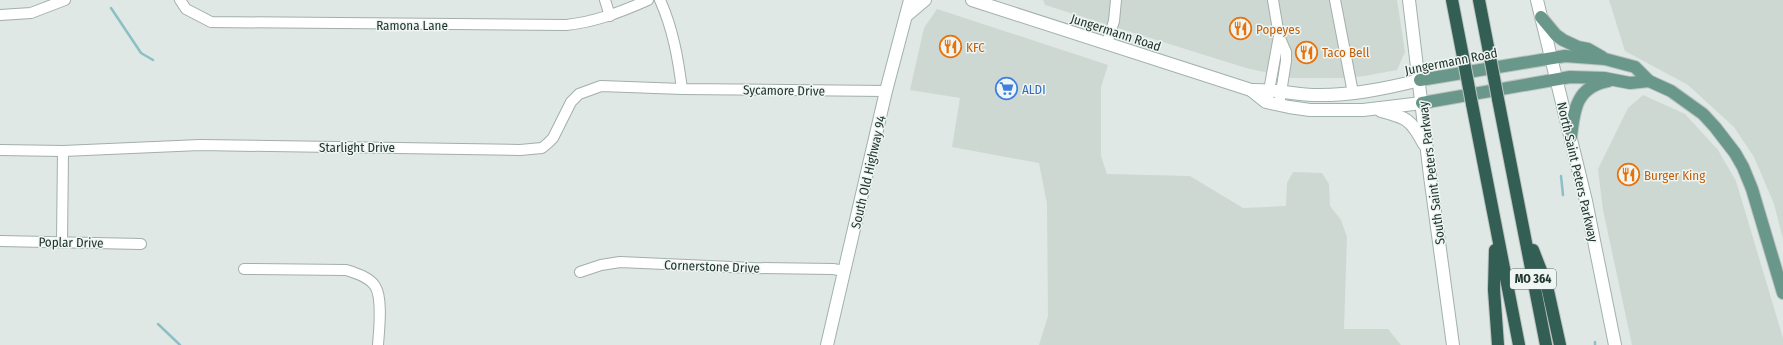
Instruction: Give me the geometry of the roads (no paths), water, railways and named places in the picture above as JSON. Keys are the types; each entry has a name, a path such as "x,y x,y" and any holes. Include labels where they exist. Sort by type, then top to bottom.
{"highway":[{"name":"MO 364","path":"1452,0 1519,345"},
{"name":"MO 364","path":"1479,0 1546,345"},
{"path":"1520,213 1546,286 1560,345"},
{"path":"1496,229 1494,290 1498,345"}],"main road":[{"name":"South Old Highway 94","path":"827,345 886,91 910,0"},
{"path":"906,16 925,0"},
{"name":"Jungermann Road","path":"972,0 1251,90 1269,90 1291,94 1315,95 1353,93 1378,90 1420,80 1551,58 1572,57 1605,59 1635,67 1649,81 1671,90 1690,103 1715,127 1735,153 1743,167 1752,189 1783,293"},
{"name":"South Saint Peters Parkway","path":"1409,0 1452,345"},
{"name":"North Saint Peters Parkway","path":"1537,0 1588,207 1615,345"},
{"path":"1541,17 1563,40 1578,47 1588,49 1605,59"},
{"name":"Jungermann Road","path":"1251,90 1266,102 1310,110 1334,111 1376,109 1422,103 1557,79 1587,76 1630,83 1649,81"},
{"path":"1571,138 1575,109 1584,92 1600,82 1614,80"},
{"path":"1376,109 1408,120 1415,127 1427,149"}],"street":[{"path":"0,15 32,13 64,0"},
{"name":"Ramona Lane","path":"180,0 186,10 211,22 243,24 566,25 591,22 610,16 648,0"},
{"path":"605,0 610,16"},
{"path":"660,0 669,19 676,43 682,89"},
{"path":"1107,43 1114,21 1116,0"},
{"path":"1273,0 1279,36 1286,52 1282,92 1279,105"},
{"path":"1335,0 1353,93"},
{"path":"1266,102 1279,36"},
{"name":"Starlight Drive","path":"0,150 63,151 200,145 520,150 542,148 553,138 571,102 579,94 588,89 601,86 682,89"},
{"name":"Sycamore Drive","path":"682,89 886,91"},
{"path":"62,242 63,151"},
{"name":"Poplar Drive","path":"0,241 142,244"},
{"name":"Cornerstone Drive","path":"580,272 601,265 620,262 753,268 833,269 845,271"},
{"path":"244,269 346,270 358,274 375,286 378,294 378,345"}],"waterway":[{"path":"111,8 141,53 153,60"},
{"path":"1561,176 1563,195"},
{"path":"158,324 180,345"}],"place":[{"name":"Popeyes","path":"1240,29"},
{"name":"KFC","path":"950,47"},
{"name":"Taco Bell","path":"1306,52"},
{"name":"ALDI","path":"1007,89"},
{"name":"Burger King","path":"1629,175"}]}
